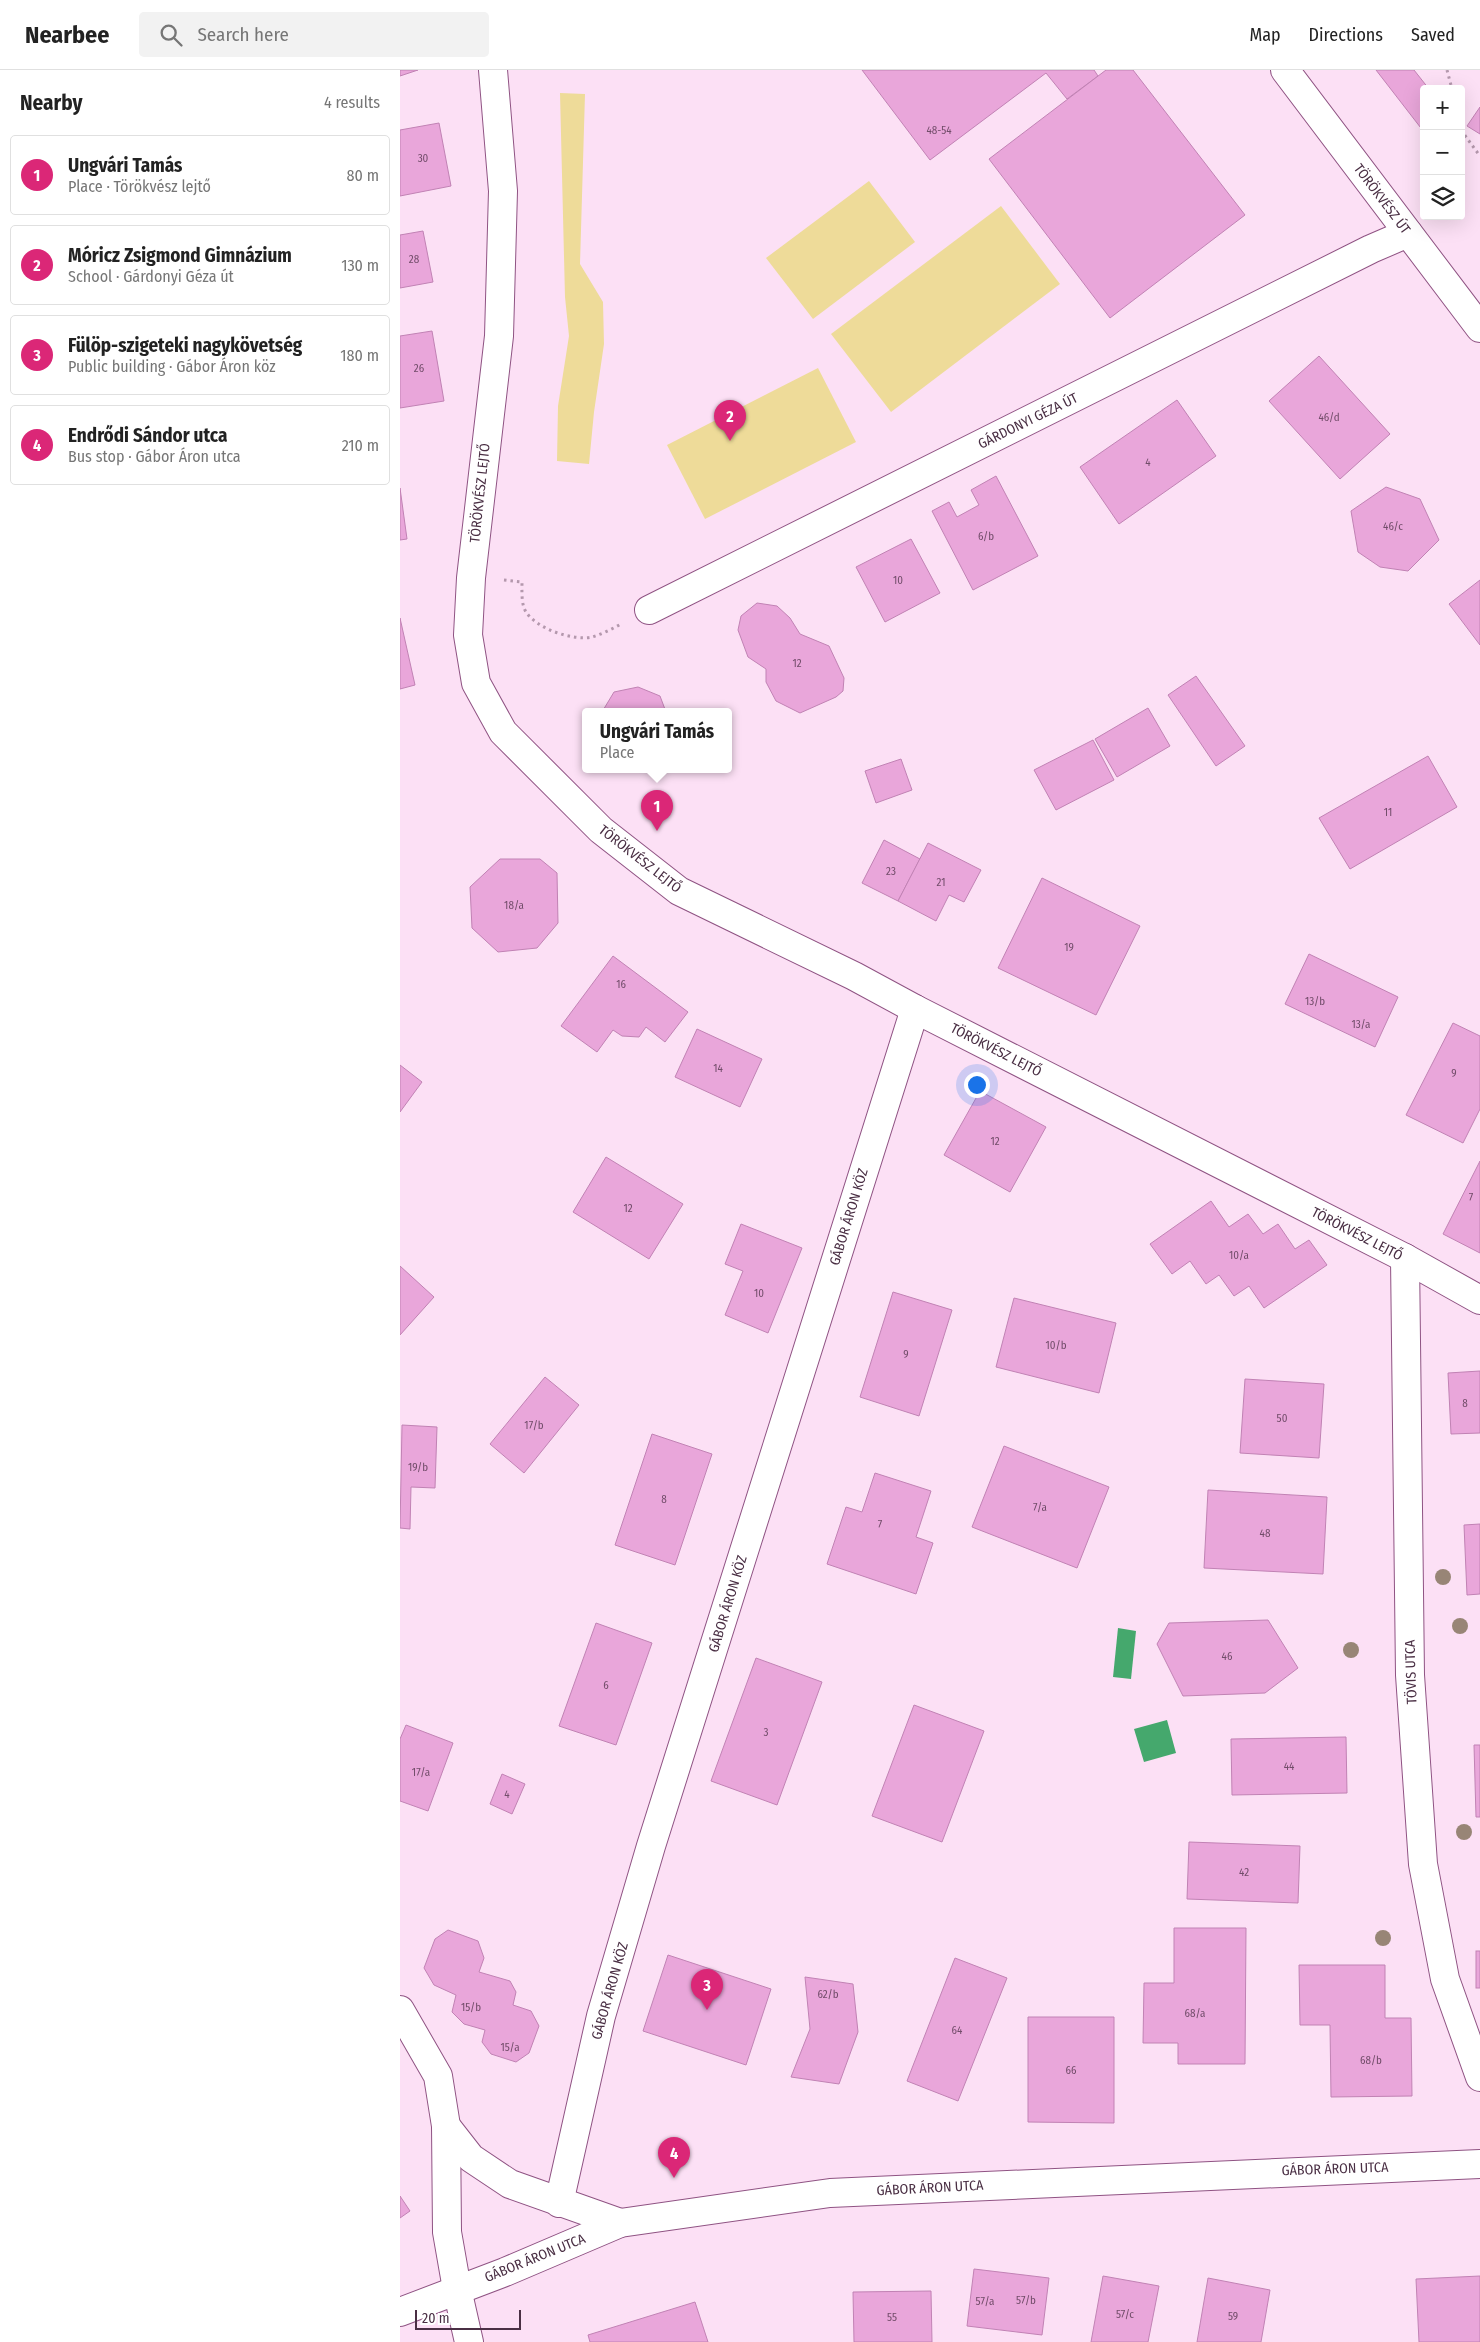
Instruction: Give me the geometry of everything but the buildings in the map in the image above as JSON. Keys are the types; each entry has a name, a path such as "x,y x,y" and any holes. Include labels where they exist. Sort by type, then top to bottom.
{"street":[{"name":"TÖRÖKVÉSZ LEJTŐ","path":"494,70 503,191 499,336 471,578 468,635 476,683 503,732 601,830 679,892 854,976 915,1009 1405,1258 1480,1300"},
{"name":"TÖRÖKVÉSZ ÚT","path":"1285,70 1480,328"},
{"name":"GÁRDONYI GÉZA ÚT","path":"649,610 1371,249 1408,233"},
{"name":"GÁBOR ÁRON KÖZ","path":"558,2203 601,2016 649,1856 915,1009"},
{"name":"TÖVIS UTCA","path":"1405,1258 1410,1674 1423,1864 1446,1979 1480,2077"},
{"path":"400,2010 438,2076 446,2126 447,2232 456,2288 470,2342"},
{"path":"446,2126 471,2158 510,2184 558,2203 620,2223"},
{"name":"GÁBOR ÁRON UTCA","path":"400,2312 456,2288 505,2272 620,2223 830,2193 1480,2164"}],"path":[{"path":"1447,70 1451,85"},
{"path":"1465,135 1480,156"},
{"path":"471,578 522,582 525,611 536,622 575,637 592,637 649,610"}],"shaded area":[{"path":"560,93 585,94 580,264 603,302 604,344 589,464 557,461 558,406 569,336 565,297"},
{"path":"869,181 915,242 813,319 766,258"},
{"path":"1001,206 1060,284 891,412 831,334"},
{"path":"818,368 856,442 705,519 667,445"},
{"path":"1118,1628 1136,1631 1131,1679 1113,1677"},
{"path":"1167,1720 1176,1753 1144,1762 1134,1729"}],"place":[{"name":"Móricz Zsigmond Gimnázium","path":"730,441"},
{"name":"Ungvári Tamás","path":"657,831"},
{"name":"Fülöp-szigeteki nagykövetség","path":"707,2010"},
{"name":"Endrődi Sándor utca","path":"674,2178"}]}
